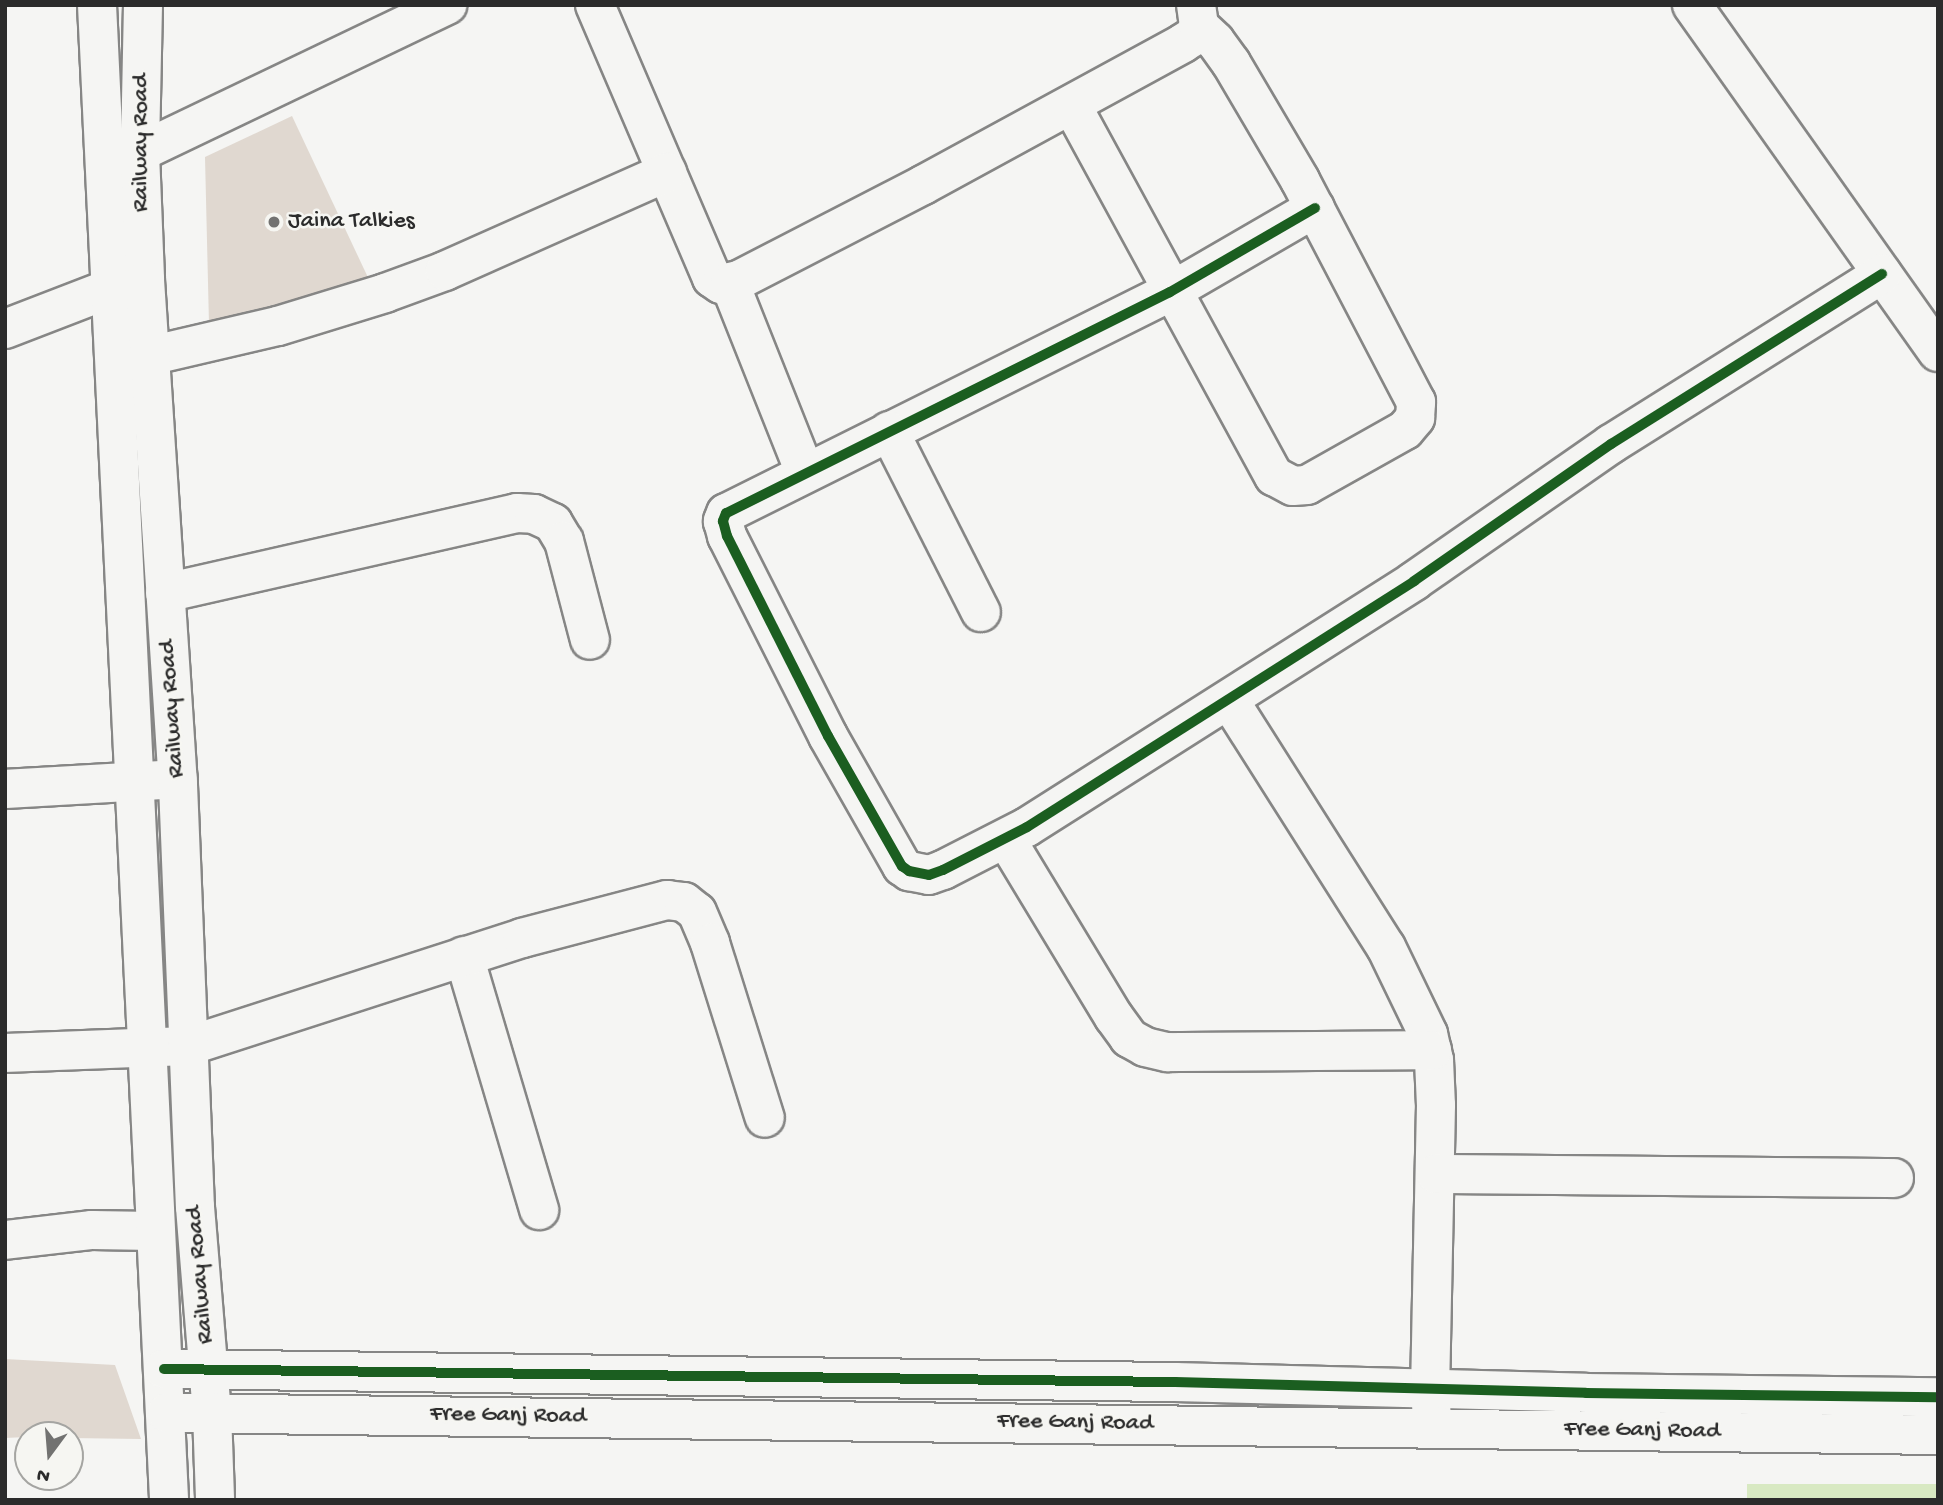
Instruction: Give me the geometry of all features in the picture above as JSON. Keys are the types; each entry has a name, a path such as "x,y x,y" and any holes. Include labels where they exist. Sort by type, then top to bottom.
{"street":[{"path":"97,5 105,168 128,284 136,782 154,1231 164,1369 169,1500"},
{"name":"Railway Road","path":"143,5 140,153 128,284 149,356 178,779 195,1207 209,1368 215,1500"},
{"path":"105,168 447,5"},
{"path":"595,5 712,278 721,284 730,284 1072,106 1184,43 1194,36 1197,16"},
{"path":"1692,5 1938,352"},
{"path":"1072,106 1170,292 1274,476 1293,486 1307,485 1405,430 1415,418 1416,402 1315,208 1231,63 1197,16"},
{"path":"149,356 278,326 384,293 445,271 667,173"},
{"path":"1315,208 1170,292 731,509 723,520 727,536 828,736 902,866 909,871 929,875 964,862 1006,839 1414,582 1611,444 1882,274"},
{"path":"5,329 128,284"},
{"path":"730,284 805,472"},
{"path":"889,431 981,612"},
{"path":"164,593 504,516 534,514 553,523 565,541 590,640"},
{"path":"1229,700 1386,947 1416,1004 1432,1050 1436,1105 1430,1390 1432,1428"},
{"path":"5,789 178,779"},
{"path":"1006,839 1114,1017 1129,1038 1145,1047 1167,1052 1432,1050"},
{"path":"5,1053 147,1049 188,1045 522,938 667,900 684,902 697,912 710,943 765,1118"},
{"path":"464,956 539,1210"},
{"path":"1436,1174 1894,1178"},
{"path":"5,1240 92,1230 154,1231"},
{"path":"164,1369 1430,1390 1644,1413 1938,1398"},
{"path":"949,1422 950,1380"},
{"name":"Free Ganj Road","path":"166,1413 1432,1428 1644,1413 1938,1435"}],"green space":[{"path":"1747,1484 1938,1484 1938,1500 1747,1500"}],"building":[{"name":"Jaina Talkies","path":"292,116 372,286 209,324 205,157"},
{"path":"5,1359 115,1365 141,1439 84,1438 84,1421 14,1421 14,1438 5,1438"}],"cycle path":[{"path":"1315,208 1170,292 726,513 723,521 727,536 828,736 902,866 909,871 929,875 943,870 1027,827 1414,581 1611,444 1882,274"},
{"path":"164,1369 1175,1382 1586,1393 1938,1397"}],"place":[{"name":"Jaina Talkies","path":"274,222"}]}
